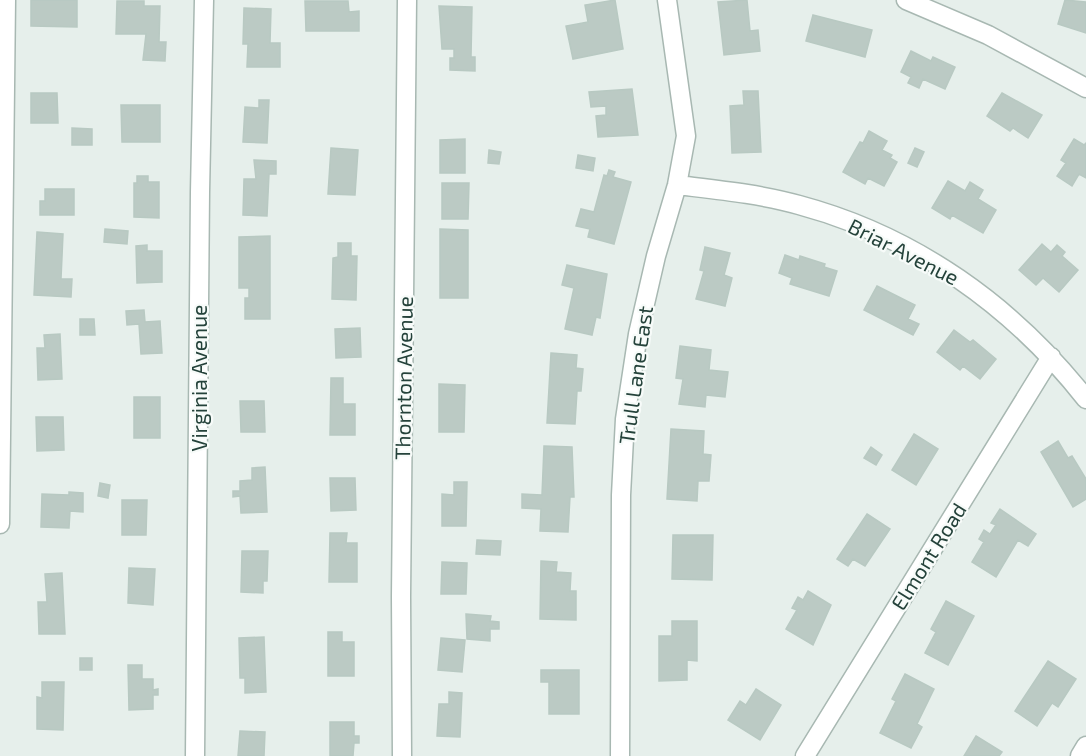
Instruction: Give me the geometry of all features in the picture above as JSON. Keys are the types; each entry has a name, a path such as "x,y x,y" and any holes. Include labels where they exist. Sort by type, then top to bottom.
{"street":[{"path":"0,524 6,0"},
{"name":"Virginia Avenue","path":"195,756 204,0"},
{"name":"Thornton Avenue","path":"402,756 401,597 407,0"},
{"name":"Trull Lane East","path":"620,756 621,495 625,419 630,376 644,305 684,152 685,121 667,0"},
{"path":"906,0 988,35 1086,88"},
{"name":"Briar Avenue","path":"677,185 769,198 830,213 862,226 960,279 1008,315 1051,357 1086,399"},
{"name":"Elmont Road","path":"805,756 1051,357"},
{"path":"1080,756 1086,746"}],"building":[{"path":"31,0 77,0 77,27 31,26"},
{"path":"615,0 623,49 573,59 566,26 588,22 585,5"},
{"path":"747,0 750,31 758,30 760,51 724,55 718,2"},
{"path":"1065,0 1086,2 1086,33 1058,24"},
{"path":"117,1 144,1 144,6 160,6 159,42 166,42 165,61 143,60 146,34 116,34"},
{"path":"305,1 348,1 349,12 359,11 359,31 306,31"},
{"path":"439,6 472,7 471,57 475,57 475,71 450,70 450,58 454,58 454,49 442,49"},
{"path":"244,8 271,9 270,43 280,43 280,67 247,67 248,44 243,44"},
{"path":"813,15 872,30 865,57 806,41"},
{"path":"911,51 931,61 933,57 955,67 945,89 923,79 919,88 908,83 911,77 901,72"},
{"path":"632,89 638,135 598,137 596,116 606,115 606,106 591,107 589,92"},
{"path":"743,91 758,91 761,152 732,153 730,106 744,105"},
{"path":"31,93 57,93 58,123 31,123"},
{"path":"1002,93 1042,115 1028,138 1013,128 1010,131 987,116"},
{"path":"259,100 269,100 267,143 243,142 245,107 259,108"},
{"path":"121,105 160,105 160,142 122,142"},
{"path":"72,128 92,129 92,145 72,145"},
{"path":"869,131 887,141 882,150 892,155 890,158 897,162 884,186 868,178 865,184 843,172"},
{"path":"465,139 465,173 440,173 440,140"},
{"path":"1074,139 1084,145 1086,143 1086,178 1079,174 1072,186 1057,176 1066,163 1061,160"},
{"path":"331,148 358,150 355,195 328,194"},
{"path":"915,148 924,152 917,167 908,163"},
{"path":"489,150 501,152 499,164 488,163"},
{"path":"578,155 595,158 593,171 576,168"},
{"path":"254,160 276,161 276,174 269,174 267,216 243,215 244,179 256,179"},
{"path":"609,170 615,172 613,177 631,182 614,244 588,237 590,229 576,226 581,209 594,212 604,175 607,176"},
{"path":"137,176 148,176 148,182 159,182 159,218 134,217 134,183 137,183"},
{"path":"948,181 965,191 970,182 983,190 978,199 996,210 983,233 952,215 950,219 932,208"},
{"path":"442,183 469,183 468,219 442,219"},
{"path":"45,189 74,189 74,215 40,215 40,201 45,201"},
{"path":"105,229 128,231 127,244 104,242"},
{"path":"440,229 468,230 468,298 440,298"},
{"path":"37,232 63,234 61,279 72,279 71,297 34,295"},
{"path":"270,236 270,319 245,319 245,298 249,298 249,288 239,288 239,237"},
{"path":"338,243 351,243 351,256 357,256 356,300 332,299 333,258 338,257"},
{"path":"1042,244 1051,252 1057,245 1065,252 1062,256 1078,270 1059,292 1043,278 1036,285 1019,270"},
{"path":"147,245 147,251 162,251 162,282 137,283 136,246"},
{"path":"705,247 730,253 724,275 732,278 725,306 696,299 704,271 700,270"},
{"path":"785,255 799,260 800,256 825,264 824,267 837,271 829,296 790,284 792,278 779,273"},
{"path":"567,265 607,274 600,318 596,317 592,335 565,329 574,288 562,285"},
{"path":"877,286 915,305 908,319 919,324 913,335 864,310"},
{"path":"144,310 145,322 160,321 162,353 141,354 139,324 127,325 126,311"},
{"path":"80,319 94,319 95,335 80,335"},
{"path":"360,328 361,357 336,358 335,329"},
{"path":"954,330 970,342 973,340 996,359 980,379 963,366 960,370 937,352"},
{"path":"60,334 62,379 38,380 37,348 45,348 44,335"},
{"path":"680,346 711,350 709,370 728,372 725,397 706,395 705,407 679,404 683,379 676,378"},
{"path":"551,353 577,355 576,368 583,369 581,391 577,391 575,424 547,423"},
{"path":"331,378 343,378 343,404 355,404 355,435 330,435"},
{"path":"439,384 465,385 464,432 439,432"},
{"path":"134,397 160,397 160,438 134,438"},
{"path":"240,401 264,401 265,432 241,432"},
{"path":"36,417 63,417 64,450 37,451"},
{"path":"671,429 704,431 703,454 711,455 709,481 698,481 697,501 667,499"},
{"path":"914,434 938,449 916,485 892,470"},
{"path":"1058,441 1068,458 1072,456 1086,479 1086,499 1073,507 1041,452"},
{"path":"544,446 572,447 574,497 570,497 568,532 540,531 541,509 522,508 522,494 542,495"},
{"path":"871,447 882,455 876,465 864,458"},
{"path":"265,467 267,512 241,513 240,496 233,497 233,491 240,491 240,481 252,480 252,468"},
{"path":"330,478 355,478 356,510 331,511"},
{"path":"454,482 467,482 466,526 442,526 442,494 454,495"},
{"path":"100,483 110,485 108,498 98,496"},
{"path":"69,492 83,493 83,512 70,511 69,528 41,527 42,494 69,495"},
{"path":"122,500 147,500 146,535 122,535"},
{"path":"1000,509 1036,534 1028,546 1018,540 996,577 972,562 984,542 979,539 984,530 990,534 996,525 991,523"},
{"path":"867,514 890,529 865,566 853,559 848,566 837,559"},
{"path":"330,533 347,533 346,543 357,543 357,582 329,582"},
{"path":"673,535 713,535 712,580 672,579"},
{"path":"477,540 501,541 500,555 476,554"},
{"path":"242,551 268,551 267,581 263,581 263,593 241,592"},
{"path":"541,561 557,562 556,572 571,573 570,591 576,591 576,620 540,619"},
{"path":"442,562 467,563 466,594 441,594"},
{"path":"129,568 155,569 153,605 128,603"},
{"path":"62,573 65,634 39,634 38,602 47,602 45,574"},
{"path":"808,591 831,605 813,645 786,629 797,610 792,608 798,597 803,600"},
{"path":"946,601 974,616 948,665 925,653 936,632 931,629"},
{"path":"466,614 491,616 490,621 499,622 499,629 490,629 490,641 467,639"},
{"path":"672,621 697,621 697,661 687,660 687,680 659,681 659,636 672,636"},
{"path":"328,632 342,632 342,642 354,642 354,676 328,676"},
{"path":"264,637 266,692 245,693 245,678 240,678 239,638"},
{"path":"441,638 465,640 462,672 438,670"},
{"path":"80,658 92,658 92,670 80,670"},
{"path":"1048,661 1076,679 1058,707 1052,703 1037,726 1015,711"},
{"path":"128,665 142,665 142,679 153,679 153,690 158,689 158,695 153,695 153,709 129,710"},
{"path":"541,670 579,670 579,714 549,714 549,682 541,682"},
{"path":"905,674 934,689 917,724 922,727 911,748 880,733 896,701 892,699"},
{"path":"42,682 64,682 63,730 37,729 37,697 42,698"},
{"path":"756,689 781,705 760,740 728,720 740,701 746,705"},
{"path":"449,692 462,693 460,737 437,736 439,704 449,704"},
{"path":"330,722 354,722 354,736 359,736 359,743 354,743 353,756 330,756"},
{"path":"240,731 265,732 264,756 238,756"},
{"path":"976,736 1002,752 999,756 964,756"}]}
